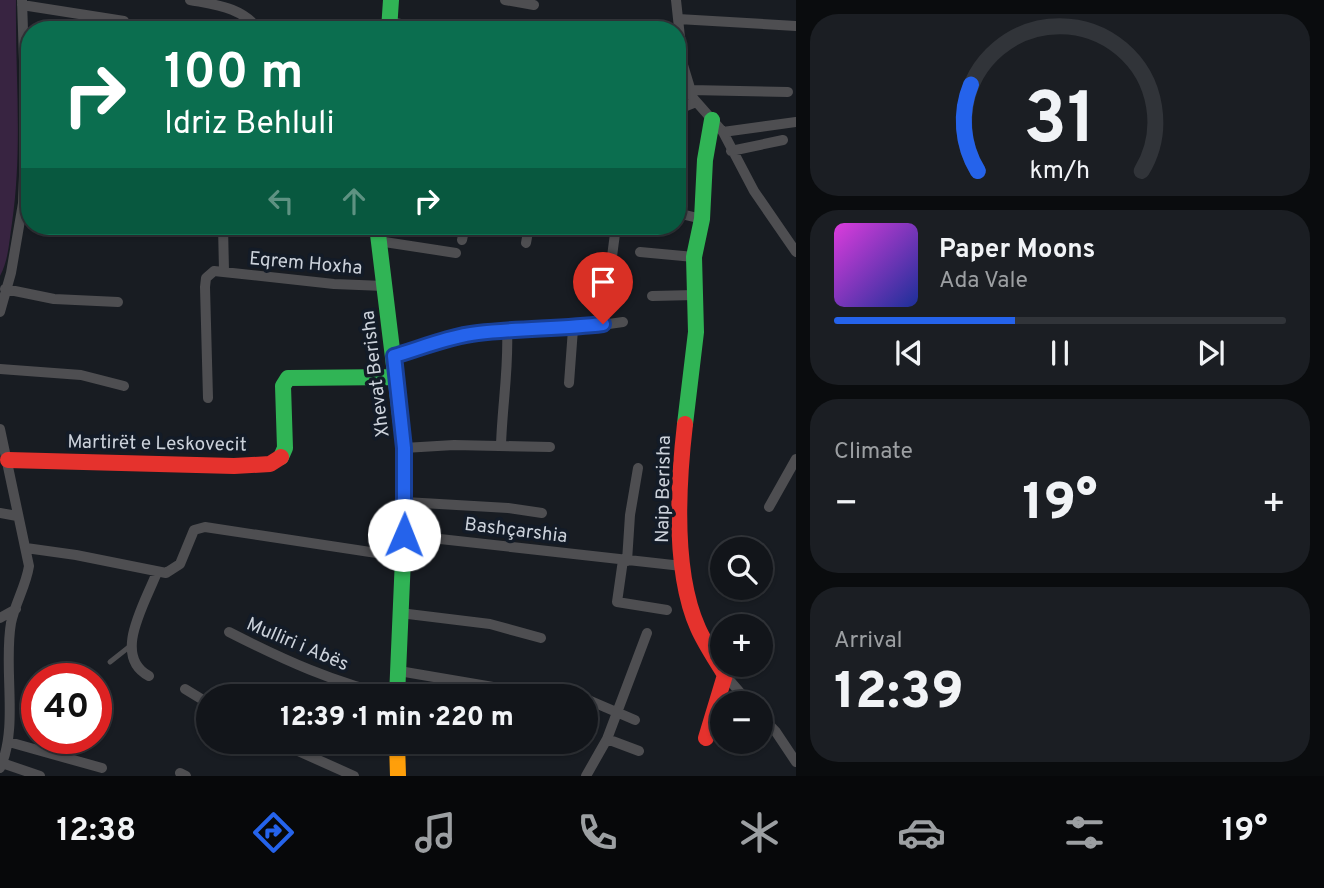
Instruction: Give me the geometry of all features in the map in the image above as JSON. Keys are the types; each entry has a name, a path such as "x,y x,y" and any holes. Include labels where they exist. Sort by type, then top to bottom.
{"street":[{"path":"190,0 235,10 253,21"},
{"path":"390,21 391,0"},
{"path":"505,0 534,5"},
{"path":"676,0 678,19 796,26"},
{"path":"24,21 22,3 124,21"},
{"path":"686,76 696,102 718,126 731,151 796,252"},
{"path":"690,90 788,92"},
{"path":"686,103 696,102"},
{"path":"718,126 796,122"},
{"name":"Naip Berisha","path":"710,649 697,627 682,566 681,461 696,332 694,257 702,219 704,171 718,126"},
{"path":"731,151 783,140"},
{"path":"0,312 11,272 21,214"},
{"path":"686,215 702,219"},
{"name":"Eqrem Hoxha","path":"223,235 224,271"},
{"name":"Xhevat Berisha","path":"377,235 404,448 405,502 397,684"},
{"name":"Xhevat Berisha","path":"381,235 456,253"},
{"path":"462,240 463,235"},
{"path":"526,243 527,235"},
{"path":"608,287 616,235"},
{"path":"640,251 694,257"},
{"name":"Eqrem Hoxha","path":"208,398 205,287 210,273 224,271 334,285 384,286"},
{"path":"5,289 54,299 118,302"},
{"path":"652,296 695,295"},
{"path":"394,356 464,336 543,326 573,329 624,323"},
{"path":"569,383 573,329"},
{"path":"502,446 503,387 508,359 507,330"},
{"path":"0,369 81,375 124,386"},
{"name":"Martirët e Leskovecit","path":"8,460 234,466 275,463 285,447 283,386 288,378 397,377"},
{"path":"0,429 29,566 27,582 16,608 9,650 9,741 1,765 40,776"},
{"path":"404,448 550,447"},
{"path":"769,507 796,460"},
{"path":"638,468 617,602 667,610"},
{"path":"405,502 495,507 541,513"},
{"path":"0,513 17,516"},
{"path":"26,548 76,555 157,572 174,570 194,530 199,527 403,557"},
{"name":"Bashçarshia","path":"404,535 682,566"},
{"path":"149,676 133,663 129,647 157,572"},
{"path":"0,618 16,608"},
{"path":"400,613 490,624 541,638"},
{"name":"Mulliri i Abës","path":"229,632 304,668 347,684"},
{"path":"586,776 607,739 647,633"},
{"path":"399,671 468,684"},
{"path":"706,738 724,677"},
{"name":"Naip Berisha","path":"727,677 739,691"},
{"path":"185,689 196,696"},
{"path":"598,704 635,720"},
{"path":"773,729 796,762"},
{"path":"607,739 639,751"},
{"path":"9,741 102,768"},
{"path":"305,754 354,776"},
{"path":"397,754 398,776"}],"lane":[{"path":"110,662 129,647"}],"shaded area":[{"path":"0,0 16,0 18,139 12,223 7,257 0,276"}],"traffic: fast":[{"path":"390,21 391,0"},
{"path":"685,424 696,332 694,257 702,219 705,160 712,120"},
{"path":"378,235 404,448 404,535 398,684"},
{"path":"281,457 285,448 283,386 288,378 396,377"}],"traffic: slow":[{"path":"397,754 398,776"}],"traffic: jam":[{"path":"685,424 679,500 684,581 698,628 725,675 706,738"},
{"path":"8,460 234,466 270,464 281,457"}],"route":[{"path":"404,535 404,448 394,356 476,333 543,326 573,329 603,324"}]}
